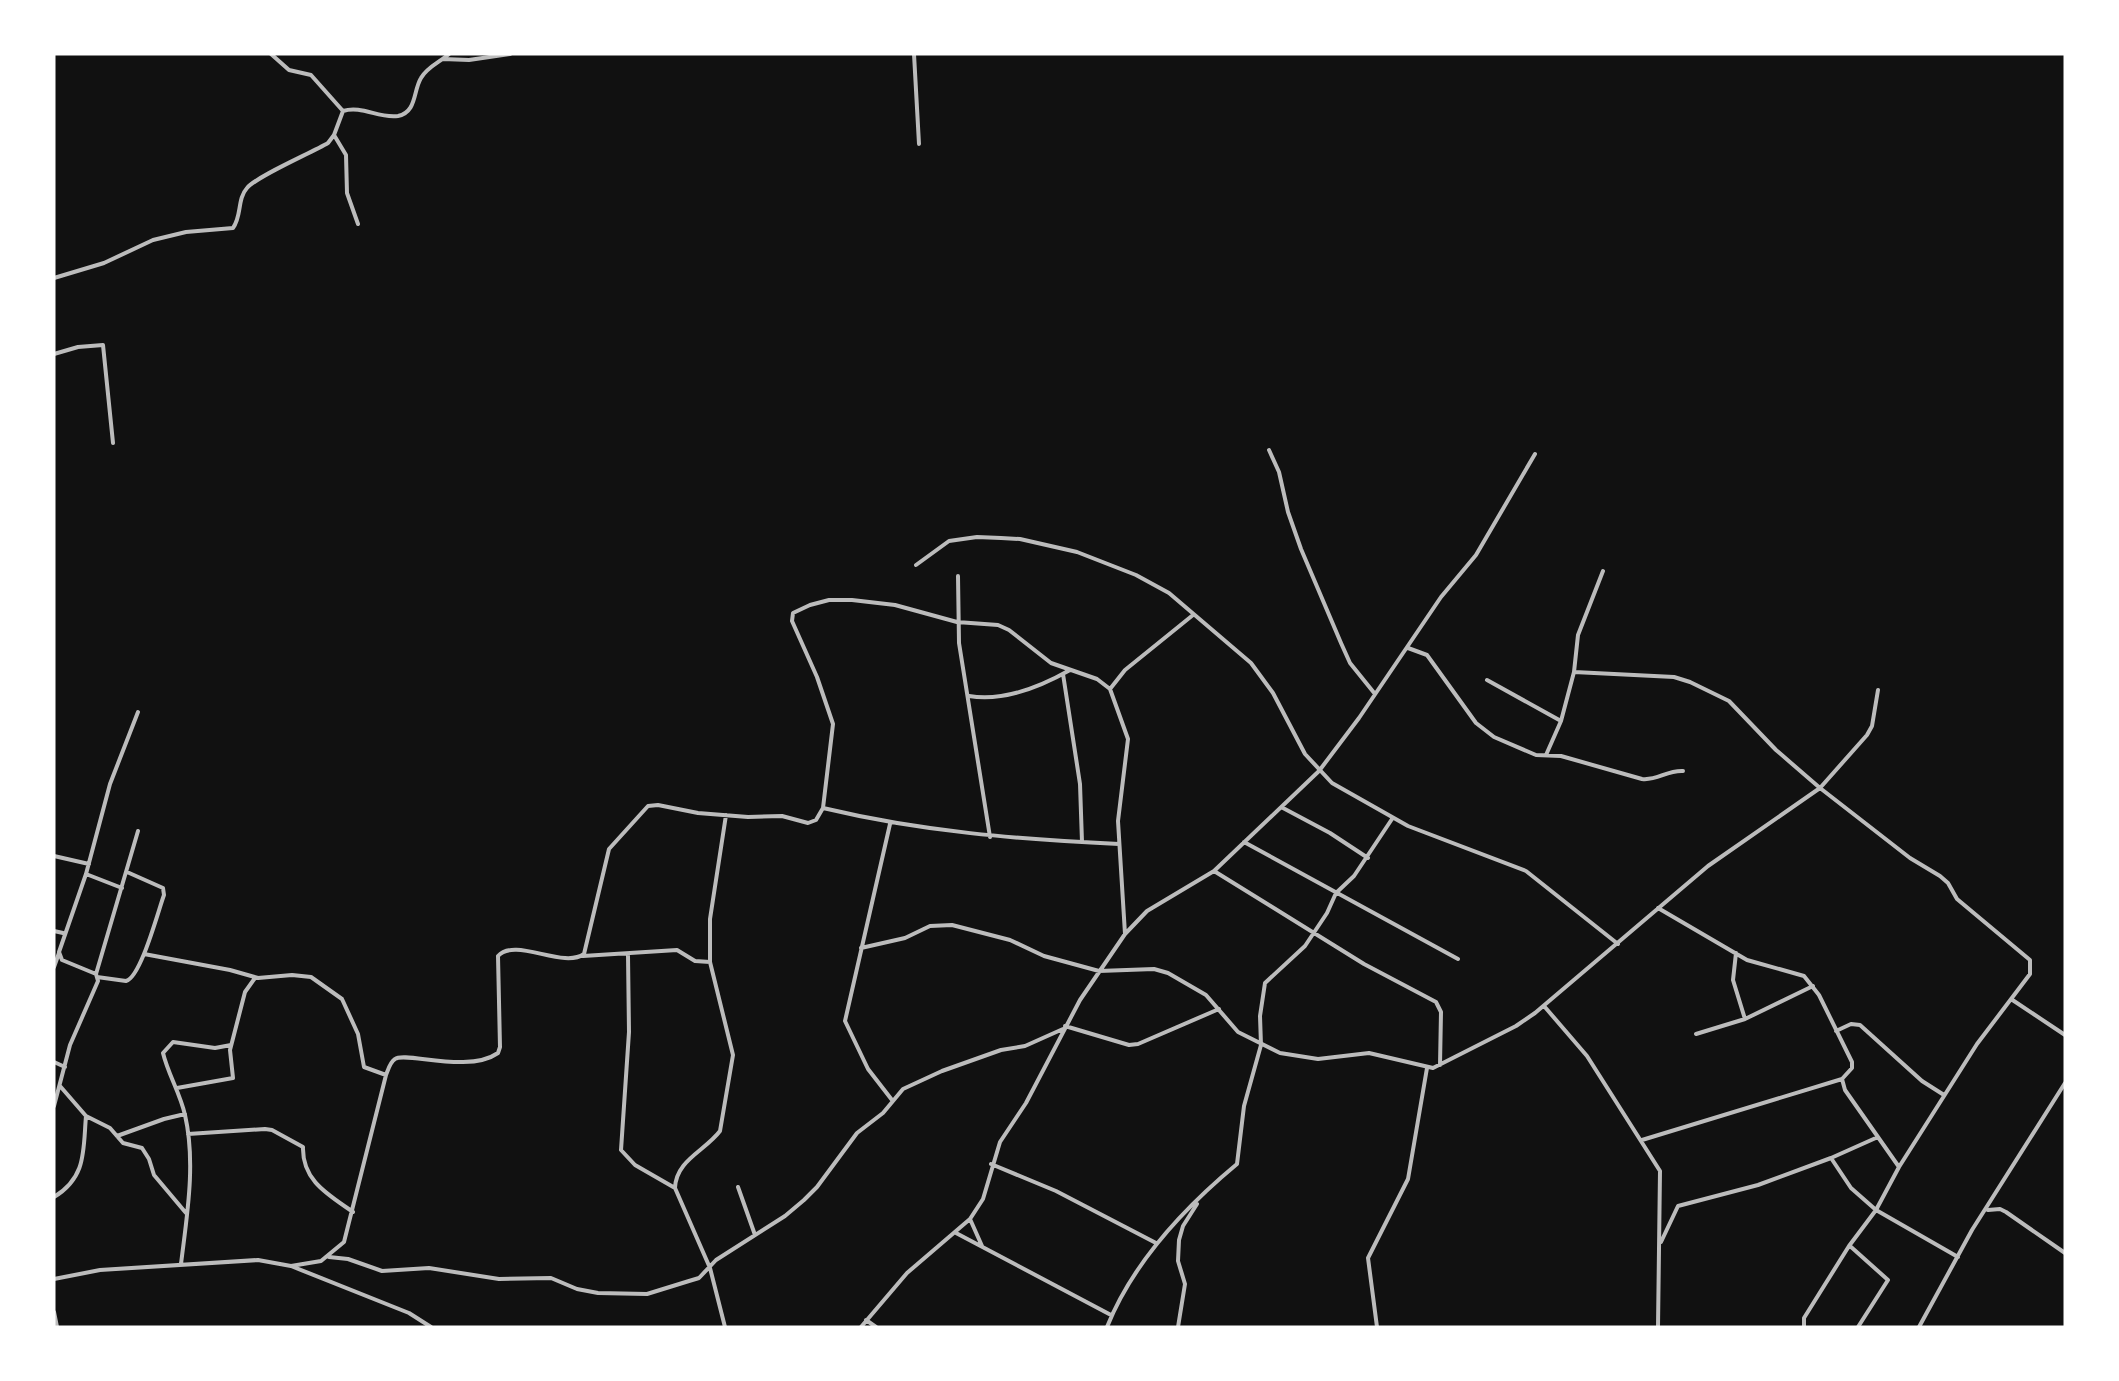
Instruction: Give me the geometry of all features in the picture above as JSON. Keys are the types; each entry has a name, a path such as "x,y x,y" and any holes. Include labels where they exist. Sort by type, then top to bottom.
{"street":[{"path":"271,54 289,70 311,75 343,111"},
{"path":"343,111 361,109 388,116 402,115 412,105 421,77 449,54"},
{"path":"443,59 469,60 510,54"},
{"path":"914,54 919,144"},
{"path":"54,278 104,263 153,240 186,232 233,228 239,217 241,199 246,188 328,143 334,135 343,111"},
{"path":"334,135 346,155 347,193 358,224"},
{"path":"54,354 78,346 103,345 113,443"},
{"path":"1269,450 1279,472 1288,512 1301,549 1341,643 1350,663 1375,694"},
{"path":"861,1327 907,1273 970,1219 983,1199 991,1164 1000,1142 1026,1103 1064,1028 1125,934 1147,911 1214,871 1283,808 1319,771 1441,597 1476,555 1535,454"},
{"path":"916,565 950,541 976,537 1020,539 1116,565 1169,593 1263,676 1296,741 1319,771 1332,783 1392,819 1480,856 1526,871 1618,944"},
{"path":"1546,755 1561,721 1574,672 1578,635 1603,571"},
{"path":"958,576 957,622 990,837"},
{"path":"582,956 586,951 609,849 636,818 652,805 698,813 782,816 811,823 816,820 823,808 833,724 817,677 793,626 793,613 829,600 895,605 957,622 1003,627 1051,663 1097,679 1110,689 1128,739 1118,821 1125,934"},
{"path":"1110,689 1125,670 1193,615"},
{"path":"1407,648 1422,652 1433,662 1484,731 1536,755 1561,756 1642,779 1654,779 1670,771 1683,771"},
{"path":"969,696 996,698 1051,682 1071,670"},
{"path":"1574,672 1661,675 1690,681 1740,710 1766,740 1820,788 1910,858 1940,876 1948,883 1957,899 2030,960 2030,974 1944,1095 1899,1167 1876,1210 1804,1318 1804,1327"},
{"path":"1063,674 1080,784 1082,842"},
{"path":"1487,680 1561,721"},
{"path":"861,948 905,938 930,926 945,924 1010,940 1044,956 1099,971 1154,969 1192,986 1219,1009 1238,1032 1280,1053 1305,1058 1382,1054 1426,1068 1440,1066 1516,1026 1747,837 1820,788 1867,735 1872,726 1878,690"},
{"path":"54,967 63,933 86,874 107,793 138,712"},
{"path":"823,808 890,824 990,837 1119,844"},
{"path":"1283,808 1330,833 1368,858"},
{"path":"675,1188 678,1175 686,1162 720,1131 733,1055 710,962 710,919 726,815"},
{"path":"1107,1327 1136,1271 1156,1243 1198,1201 1215,1180 1237,1164 1244,1106 1261,1044 1260,1016 1265,983 1295,957 1314,933 1327,914 1336,893 1354,876 1368,858 1392,819"},
{"path":"890,824 845,1022 868,1069 892,1100"},
{"path":"54,1106 82,1013 97,987 97,975 138,831"},
{"path":"1244,842 1458,959"},
{"path":"54,856 89,864"},
{"path":"1214,871 1364,964 1420,991 1436,1002 1441,1012 1440,1066"},
{"path":"59,952 62,960 97,975 129,981 144,954 164,891 127,872"},
{"path":"86,874 122,888"},
{"path":"1642,1140 1842,1079 1851,1068 1852,1062 1813,986 1800,974 1753,962 1658,908"},
{"path":"54,931 63,933"},
{"path":"291,1266 310,1264 328,1257 344,1242 354,1212 386,1075 393,1061 399,1057 464,1062 489,1059 498,1053 500,1047 497,959 504,950 574,958 677,950 695,961 710,962"},
{"path":"1736,953 1733,980 1745,1019"},
{"path":"144,954 255,978 307,976 337,994 355,1024 364,1067 386,1075"},
{"path":"628,955 629,1032 621,1150 635,1165 675,1188 710,1268 725,1327"},
{"path":"177,1088 233,1078 231,1045 247,986 255,978"},
{"path":"1695,1034 1745,1019 1813,986"},
{"path":"2011,999 2065,1035"},
{"path":"1544,1005 1587,1056 1660,1171 1661,1242 1658,1327"},
{"path":"328,1257 348,1259 382,1271 424,1268 510,1279 551,1278 586,1291 640,1295 699,1278 716,1260 785,1216 811,1194 846,1144 882,1113 903,1089 919,1080 1001,1050 1025,1046 1064,1028 1129,1045 1138,1044 1219,1009"},
{"path":"1836,1031 1851,1024 1860,1025 1922,1081 1944,1095"},
{"path":"181,1264 190,1187 188,1134 177,1088 163,1056 171,1042 220,1048 231,1045"},
{"path":"54,1062 65,1067"},
{"path":"1377,1327 1368,1258 1408,1179 1414,1158 1426,1068"},
{"path":"1842,1079 1851,1102 1899,1167"},
{"path":"1918,1327 1958,1257 2065,1083"},
{"path":"60,1086 86,1116 105,1125 123,1143 144,1150 154,1176 187,1214"},
{"path":"117,1136 153,1122 185,1114"},
{"path":"54,1197 69,1185 81,1169 86,1116"},
{"path":"188,1134 272,1130 303,1147 303,1160 318,1186 354,1212"},
{"path":"1661,1242 1678,1206 1733,1194 1831,1158 1878,1137"},
{"path":"1831,1158 1851,1188 1876,1210 1958,1257"},
{"path":"991,1164 1075,1200 1156,1243"},
{"path":"738,1187 755,1235"},
{"path":"1994,1198 2000,1209 2065,1253"},
{"path":"1178,1327 1185,1284 1178,1261 1179,1240 1183,1226 1198,1201"},
{"path":"1987,1210 2000,1209"},
{"path":"970,1219 982,1245"},
{"path":"956,1233 1112,1315"},
{"path":"1850,1246 1888,1280 1858,1327"},
{"path":"54,1279 100,1270 258,1260 291,1266 409,1313 431,1327"},
{"path":"54,1312 57,1327"},
{"path":"866,1320 876,1327"}]}
